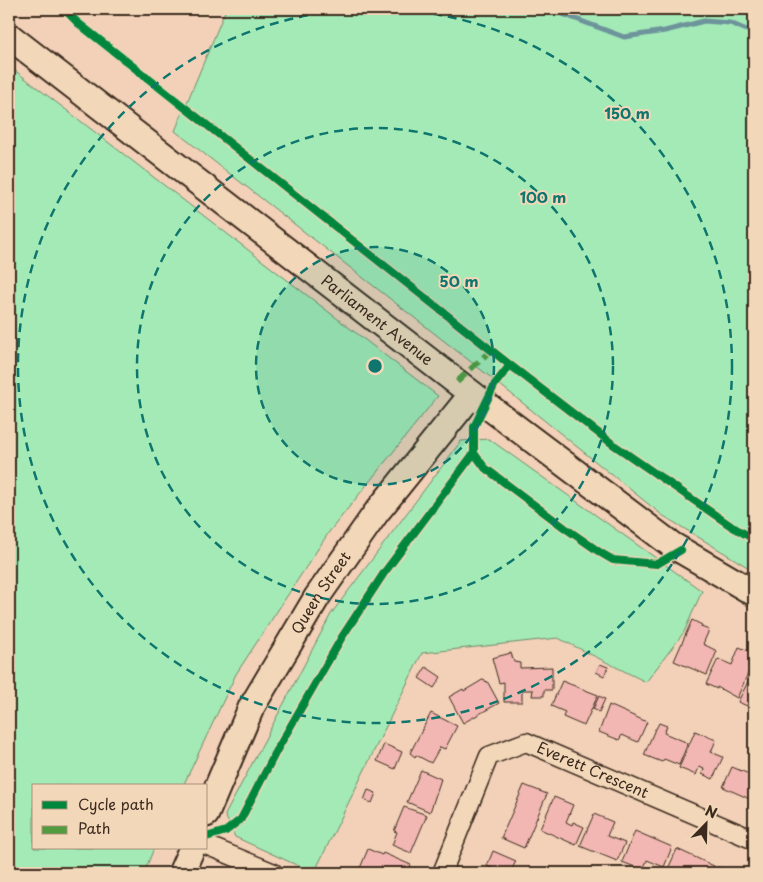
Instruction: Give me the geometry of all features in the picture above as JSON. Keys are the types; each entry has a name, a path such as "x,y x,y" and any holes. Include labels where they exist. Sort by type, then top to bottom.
{"main road":[{"name":"Parliament Avenue","path":"9,36 472,394 672,545 754,593"},
{"name":"Queen Street","path":"208,809 251,708 317,597 376,513 472,394"},
{"path":"181,873 191,850"}],"street":[{"name":"Everett Crescent","path":"442,873 489,756 526,742 754,840"},
{"path":"208,846 274,873"}],"green space":[{"path":"226,9 754,9 754,571 662,515 489,376 175,131"},
{"path":"9,66 438,396 329,532 236,674 184,784 32,784 32,850 153,850 144,873 9,873"},
{"path":"489,439 702,591 684,632 646,682 558,638 422,653 314,873 235,837 225,815 331,614 461,441"}],"building":[{"path":"692,620 709,630 703,644 717,651 707,675 674,661"},
{"path":"739,647 754,653 754,660 737,698 717,687 717,689 706,684 718,659 732,665"},
{"path":"511,653 514,662 520,663 520,668 552,667 552,690 544,690 544,696 532,696 533,690 522,690 522,702 504,702 504,682 499,683 492,658"},
{"path":"600,664 608,667 604,676 596,672"},
{"path":"426,667 441,677 434,688 419,678"},
{"path":"752,673 754,674 754,704 752,708 738,702"},
{"path":"484,679 499,703 463,723 449,697 463,689 464,691"},
{"path":"562,681 598,695 584,726 563,717 565,712 551,706"},
{"path":"599,696 605,699 599,712 593,709"},
{"path":"609,705 647,722 638,742 622,735 619,740 599,732"},
{"path":"431,713 457,726 445,749 440,747 431,763 410,753"},
{"path":"659,723 667,726 664,733 688,743 679,765 664,759 662,762 644,755"},
{"path":"695,731 716,740 711,752 723,757 713,779 702,774 704,769 699,767 696,775 679,768"},
{"path":"384,744 402,752 395,769 377,761"},
{"path":"732,767 754,776 754,796 752,800 723,787"},
{"path":"421,770 441,779 430,812 407,802"},
{"path":"524,785 547,794 524,848 501,838"},
{"path":"368,790 376,793 372,803 364,800"},
{"path":"554,797 573,805 566,822 572,825 573,822 584,827 576,845 540,829"},
{"path":"404,807 427,815 411,853 392,845 397,832 394,831"},
{"path":"594,814 613,822 607,836 625,843 617,861 580,846"},
{"path":"635,831 672,847 664,867 647,860 643,870 622,862"},
{"path":"368,849 411,865 408,873 358,873"},
{"path":"677,849 714,866 711,873 673,873 667,871"},
{"path":"493,851 516,861 510,873 502,873 487,866"},
{"path":"718,867 734,873 715,873"}],"waterway":[{"path":"549,9 624,37 665,31 704,21 730,23 754,33"}],"marked path":[{"path":"457,382 491,350"}],"cycle path":[{"path":"64,9 78,23 614,445 731,526 754,539"},
{"path":"208,836 226,831 241,819 278,748 342,637 384,573 474,453 474,427 495,384 510,365"},
{"path":"474,453 485,468 565,528 613,560 657,564 681,550"}]}
